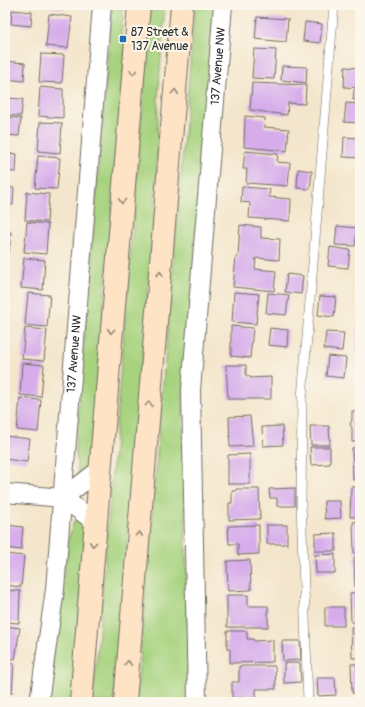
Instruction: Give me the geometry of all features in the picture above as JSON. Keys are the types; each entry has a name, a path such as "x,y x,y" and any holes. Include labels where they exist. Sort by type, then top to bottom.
{"main road":[{"path":"81,702 99,470 139,5"},
{"path":"125,702 182,5"}],"street":[{"name":"137 Avenue NW","path":"39,702 55,589 102,5"},
{"name":"137 Avenue NW","path":"197,702 191,390 223,5"},
{"path":"63,498 99,470"},
{"path":"5,493 63,498 95,522"}],"lane":[{"path":"308,702 301,502 302,398 334,5"}],"green space":[{"path":"112,5 124,5 121,38 126,39 91,460 84,475 78,475 75,447"},
{"path":"151,5 165,5 158,98 157,181 114,702 93,702"},
{"path":"195,5 214,5 183,398 189,702 136,702"},
{"path":"77,520 83,527 85,543 72,702 47,702 67,544 74,521"}],"building":[{"path":"42,5 65,5 64,9"},
{"path":"12,10 32,12 31,26 11,24"},
{"path":"49,14 72,17 68,48 46,46"},
{"path":"257,17 288,19 286,42 255,39"},
{"path":"305,22 322,24 320,43 303,41"},
{"path":"254,49 276,50 274,79 252,78"},
{"path":"41,54 64,55 62,83 39,82"},
{"path":"6,61 25,63 24,81 5,79"},
{"path":"282,66 307,67 306,83 281,80"},
{"path":"345,67 360,68 360,88 344,87"},
{"path":"252,83 306,85 305,104 288,103 287,115 250,110"},
{"path":"40,87 63,89 63,118 38,116"},
{"path":"354,90 360,90 360,100 353,100"},
{"path":"5,98 23,99 21,116 5,115"},
{"path":"346,103 360,104 360,123 344,122"},
{"path":"245,116 265,118 264,127 289,129 287,151 244,147"},
{"path":"5,117 21,118 19,136 5,135"},
{"path":"40,122 62,123 60,153 38,151"},
{"path":"344,137 360,138 360,158 343,157"},
{"path":"245,151 278,154 277,162 290,163 288,186 246,183 247,169 243,169"},
{"path":"5,153 17,154 16,172 5,171"},
{"path":"38,156 60,158 57,189 35,188"},
{"path":"298,169 312,171 310,189 297,188"},
{"path":"5,187 14,188 13,205 5,205"},
{"path":"242,187 270,189 269,197 291,199 290,221 249,218 250,203 241,202"},
{"path":"27,192 49,194 47,222 25,220"},
{"path":"27,222 48,224 46,254 24,252"},
{"path":"240,225 261,227 261,238 280,239 279,260 256,258 255,269 276,271 274,291 233,287 236,257 238,257"},
{"path":"337,226 357,228 355,246 335,245"},
{"path":"5,231 11,232 9,253 5,253"},
{"path":"330,247 350,250 348,268 328,266"},
{"path":"24,258 45,260 43,290 21,288"},
{"path":"287,274 303,276 301,294 285,292"},
{"path":"234,292 259,294 256,324 232,322"},
{"path":"28,293 50,295 47,327 25,325"},
{"path":"268,293 289,295 286,315 266,313"},
{"path":"320,296 336,297 334,317 318,315"},
{"path":"358,322 360,322 360,353 356,352"},
{"path":"231,326 253,328 250,358 231,356"},
{"path":"25,328 47,330 44,361 22,359"},
{"path":"270,328 288,330 287,347 268,345"},
{"path":"326,332 344,333 342,351 324,349"},
{"path":"328,356 346,358 344,378 326,376"},
{"path":"22,363 44,365 41,397 20,395"},
{"path":"226,365 246,365 246,376 250,376 250,378 271,377 271,399 228,399"},
{"path":"20,398 41,400 38,432 17,430"},
{"path":"352,411 360,411 360,442 352,442 352,428 350,424 352,420"},
{"path":"250,416 253,446 230,447 229,417"},
{"path":"282,426 283,445 263,446 262,427"},
{"path":"310,426 329,426 330,445 311,445"},
{"path":"5,436 30,439 27,462 5,459"},
{"path":"310,447 330,447 330,464 311,465"},
{"path":"352,448 360,448 360,480 353,480"},
{"path":"250,454 250,484 228,484 228,455"},
{"path":"351,487 360,487 360,517 350,517"},
{"path":"295,488 295,506 277,506 277,498 270,498 269,489"},
{"path":"236,489 259,489 260,519 229,520 229,503 232,503 232,491 236,491"},
{"path":"324,501 340,501 341,518 325,519"},
{"path":"360,521 360,553 354,553 353,522"},
{"path":"6,525 23,527 21,550 5,548"},
{"path":"259,525 259,554 238,555 238,544 229,544 228,526"},
{"path":"267,525 287,525 287,544 267,544"},
{"path":"336,533 336,551 315,551 315,534"},
{"path":"5,554 24,556 21,587 5,585"},
{"path":"335,554 335,573 316,573 315,555"},
{"path":"360,556 360,588 355,588 354,557"},
{"path":"250,560 251,590 228,591 227,561"},
{"path":"5,590 20,591 19,623 5,622"},
{"path":"360,592 360,622 351,622 350,593"},
{"path":"227,595 248,595 248,606 268,606 268,627 227,627"},
{"path":"325,607 344,607 344,626 325,626"},
{"path":"5,626 20,628 15,659 5,658"},
{"path":"351,627 360,627 360,658 352,658"},
{"path":"227,631 247,631 247,639 253,639 254,641 273,640 273,662 230,663 230,649 227,649"},
{"path":"282,641 300,641 301,660 283,661"},
{"path":"5,663 14,664 12,693 5,692"},
{"path":"284,663 300,663 301,682 284,683"},
{"path":"351,664 360,664 360,693 352,693"},
{"path":"239,666 275,666 276,689 256,689 256,698 232,698 232,682 239,682"},
{"path":"317,678 335,678 336,695 318,696"},
{"path":"269,700 289,700 289,702 269,702"}],"place":[{"name":"87 Street & 137 Avenue","path":"123,39"}]}
